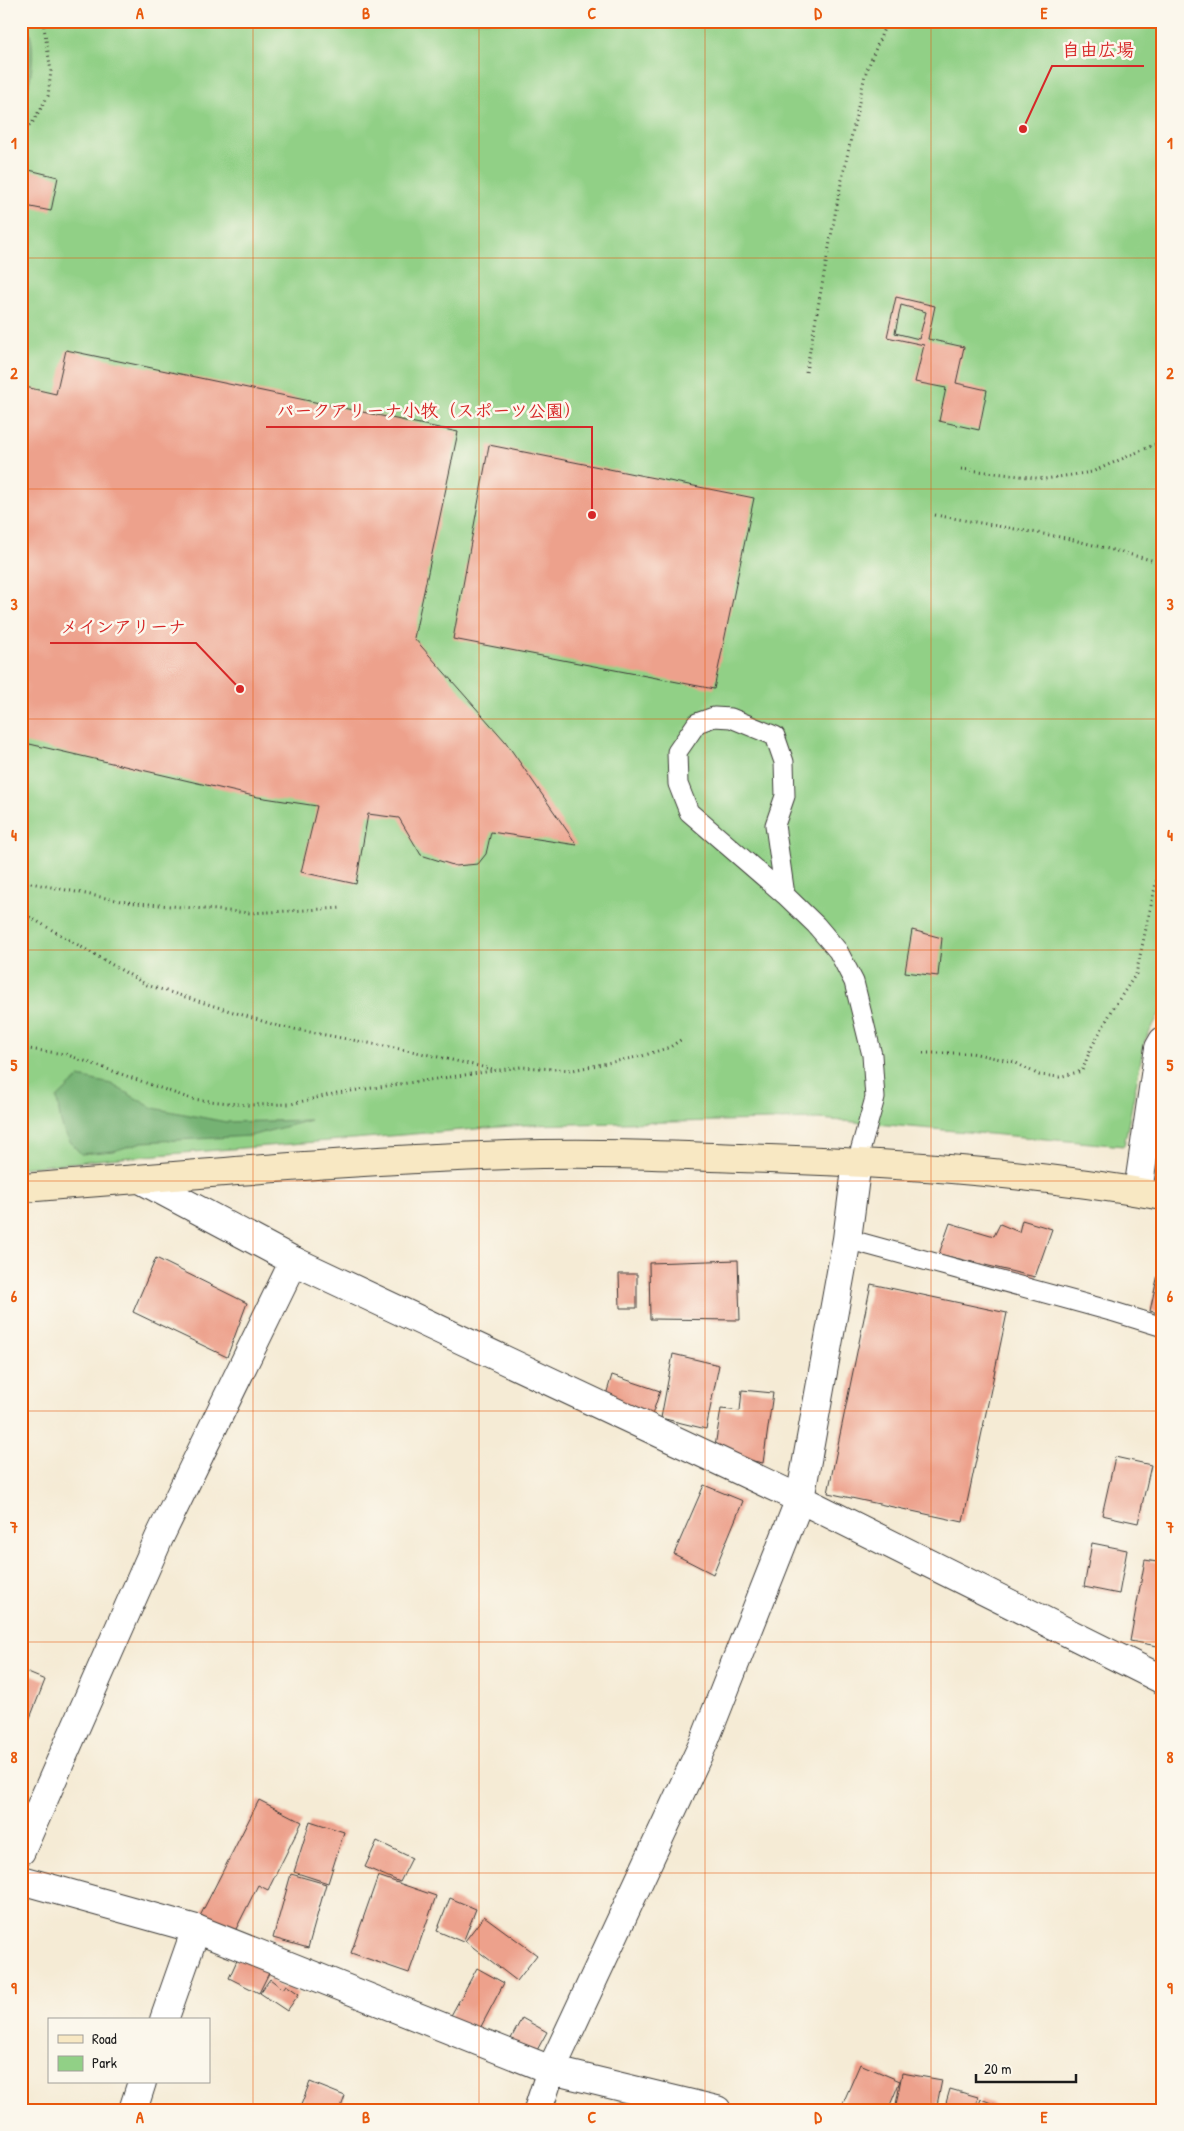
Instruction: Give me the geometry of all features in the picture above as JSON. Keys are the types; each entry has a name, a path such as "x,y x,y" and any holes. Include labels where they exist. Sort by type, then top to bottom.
{"street":[{"path":"21,1188 388,1160 512,1155 684,1156 856,1162 986,1172 1150,1193 1159,1048 1163,1041"},
{"path":"538,2110 551,2070 704,1742 800,1499 847,1240 856,1162"},
{"path":"140,1179 294,1261 800,1499 1163,1680"},
{"path":"21,1851 158,1538 294,1261"},
{"path":"21,1880 196,1929 551,2070 717,2110"},
{"path":"165,2018 196,1929"},
{"path":"132,2110 141,2084"}],"lane":[{"path":"786,895 775,825 785,796 784,762 775,736 730,718 714,717 697,723 676,752 678,784 688,812 786,895 816,925 838,951 854,982 872,1055 875,1098 856,1162"},
{"path":"847,1240 1111,1311 1163,1327"}],"path":[{"path":"21,131 31,125 48,96 51,71 43,21"},
{"path":"806,372 839,193 865,75 887,21"},
{"path":"961,468 1045,478 1092,472 1163,442"},
{"path":"936,515 1066,538 1163,563"},
{"path":"923,1052 972,1053 1014,1062 1038,1075 1059,1076 1082,1071 1091,1048 1114,1007 1136,974 1163,851"},
{"path":"21,881 38,886 126,902 250,913 343,908"},
{"path":"21,912 147,984 278,1026 499,1070"},
{"path":"21,1048 65,1054 191,1100 248,1105 291,1104 337,1093 521,1067 573,1070 642,1056 670,1047 682,1038"}],"green space":[{"path":"21,21 1163,21 1163,1008 1145,1040 1124,1146 820,1119 524,1125 108,1159 21,1168"},
{"path":"21,21 27,21 30,32 32,66 21,110"},
{"path":"79,1077 111,1084 153,1108 226,1122 310,1120 250,1136 142,1142 114,1151 81,1154 69,1140 63,1129 57,1098"}],"building":[{"path":"21,168 58,177 51,211 21,205"},
{"path":"896,297 935,306 928,339 964,347 956,383 987,390 979,430 939,421 946,388 915,382 924,345 887,337","holes":["901,305 926,312 919,339 895,333"]},
{"path":"66,350 458,432 414,638 505,741 577,845 491,832 486,854 478,864 456,866 421,855 399,818 368,814 356,884 301,872 317,806 258,797 21,742 21,386 56,394"},
{"path":"489,445 754,498 714,689 453,639"},
{"path":"912,930 942,938 938,976 905,972"},
{"path":"1022,1220 1052,1229 1035,1277 939,1254 950,1223 994,1236 1000,1224 1019,1232"},
{"path":"1163,1255 1163,1314 1150,1311"},
{"path":"156,1258 247,1303 227,1357 133,1312"},
{"path":"738,1260 740,1320 650,1319 649,1263"},
{"path":"619,1274 637,1274 637,1308 620,1308"},
{"path":"871,1284 1007,1313 963,1522 828,1493"},
{"path":"673,1354 719,1365 706,1429 661,1418"},
{"path":"612,1375 660,1391 650,1421 603,1405"},
{"path":"742,1390 773,1393 763,1463 714,1453 721,1409 740,1411"},
{"path":"1115,1457 1151,1465 1138,1523 1102,1515"},
{"path":"704,1485 743,1501 713,1574 674,1554"},
{"path":"1092,1543 1127,1550 1119,1594 1084,1587"},
{"path":"1145,1560 1163,1563 1163,1647 1130,1641"},
{"path":"21,1670 45,1680 28,1723 21,1720"},
{"path":"259,1800 302,1822 268,1890 258,1885 231,1939 197,1922"},
{"path":"310,1821 344,1832 328,1883 294,1872"},
{"path":"377,1841 412,1858 400,1882 365,1867"},
{"path":"291,1874 326,1884 308,1948 273,1938"},
{"path":"378,1876 436,1896 409,1973 351,1953"},
{"path":"450,1898 476,1909 463,1942 437,1931"},
{"path":"484,1916 537,1955 517,1981 465,1941"},
{"path":"239,1956 270,1971 259,1993 229,1978"},
{"path":"477,1968 504,1983 476,2036 448,2021"},
{"path":"270,1979 283,1989 286,1985 299,1994 287,2011 260,1993"},
{"path":"522,2018 547,2032 531,2061 506,2048"},
{"path":"860,2064 900,2081 888,2110 840,2110"},
{"path":"902,2073 942,2080 936,2110 895,2110"},
{"path":"310,2082 345,2096 340,2110 299,2110"},
{"path":"950,2089 978,2097 975,2110 944,2110"},
{"path":"981,2099 1009,2110 977,2110"}],"place":[{"name":"自由広場","path":"1023,129"},
{"name":"パークアリーナ小牧（スポーツ公園）","path":"592,515"},
{"name":"メインアリーナ","path":"240,689"}]}
